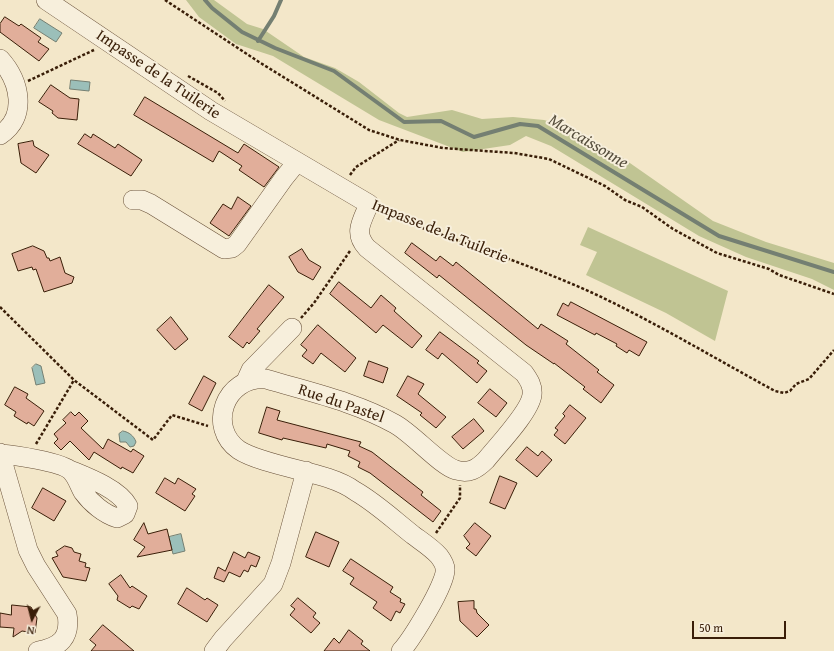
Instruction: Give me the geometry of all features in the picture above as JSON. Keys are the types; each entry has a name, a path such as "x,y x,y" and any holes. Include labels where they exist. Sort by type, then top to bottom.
{"street":[{"name":"Impasse de la Tuilerie","path":"46,0 211,111 342,190 369,204"},
{"path":"0,59 11,73 17,86 18,98 16,117 12,125 0,135"},
{"path":"133,200 142,200 151,204 224,249 232,248 238,244 284,178 297,162"},
{"path":"369,204 359,231 361,241 367,248 524,373 530,380 532,394 527,409 479,467 467,472 460,471"},
{"path":"292,328 251,370 246,381 236,388 225,404 223,426 230,441 246,454 330,478 355,491 438,554 445,569 445,577 442,585 409,641 401,651"},
{"name":"Rue du Pastel","path":"246,381 254,378 266,379 367,410 407,432 448,466 460,471"},
{"path":"38,651 57,646 64,639 68,623 67,614 36,566 28,550 0,453 28,456 70,470"},
{"path":"214,651 273,584 281,563 306,471"}],"path":[{"path":"165,0 259,62 369,130 400,140 443,148 514,153 549,159 605,186 625,200 642,207 673,229 717,253 769,269 779,275 834,294"},
{"path":"17,86 110,43"},
{"path":"342,190 356,167 400,140"},
{"name":"Impasse de la Tuilerie","path":"369,204 401,220 594,294 626,309 776,391 784,393 790,391 796,384 809,379 834,350"},
{"path":"292,328 314,303 353,246 361,241"},
{"path":"0,307 74,380 153,440 172,415 206,426 223,426"},
{"path":"28,456 74,380"},
{"path":"427,546 460,498 460,471"}],"green space":[{"path":"186,0 214,0 247,24 263,29 304,57 335,68 359,82 399,113 407,117 452,110 482,119 513,117 544,120 573,128 617,154 713,221 766,242 834,263 834,290 812,279 746,257 699,236 551,146 526,136 510,145 463,152 379,120 273,56 236,44 199,17"},
{"path":"588,227 728,291 715,341 666,313 586,275 597,252 580,245"}],"water":[{"path":"40,19 62,33 56,42 34,28"},
{"path":"71,80 90,82 89,91 70,89"},
{"path":"36,364 41,366 45,383 36,385 32,368"},
{"path":"123,431 133,436 136,442 134,446 130,447 126,442 120,442 119,434"},
{"path":"181,534 185,551 173,554 169,537"}],"building":[{"path":"5,17 19,26 21,24 41,38 38,42 49,49 39,61 0,32 0,24"},
{"path":"51,85 70,98 79,99 77,120 58,118 52,113 53,111 39,102"},
{"path":"145,97 238,153 244,144 279,167 264,187 239,170 242,166 219,151 213,162 134,115"},
{"path":"85,134 91,138 93,134 115,148 118,144 142,160 131,176 78,144"},
{"path":"33,141 34,146 49,155 36,173 21,163 18,144"},
{"path":"238,197 251,206 229,236 210,223 223,204 231,209"},
{"path":"412,243 436,261 440,256 453,266 456,262 538,329 541,324 568,341 566,344 599,370 597,372 614,385 601,403 583,389 585,387 554,363 526,345 439,275 437,278 405,253"},
{"path":"33,246 44,251 50,261 60,257 65,273 74,277 72,283 44,292 36,269 33,270 32,267 18,271 12,254"},
{"path":"302,249 309,260 321,267 313,280 298,272 289,257"},
{"path":"339,282 371,308 381,295 396,308 394,311 422,336 412,348 383,325 376,333 330,294"},
{"path":"269,285 284,297 257,329 260,331 249,344 247,342 243,348 229,337"},
{"path":"571,302 647,342 639,356 629,350 627,353 616,346 617,344 596,333 595,335 557,315 563,303 568,306"},
{"path":"171,317 188,339 175,350 157,330"},
{"path":"318,325 356,358 345,372 321,353 313,364 302,356 307,350 301,345"},
{"path":"440,332 479,361 477,363 487,371 477,383 442,353 438,359 426,350"},
{"path":"369,361 388,368 383,383 364,376"},
{"path":"204,376 216,383 202,411 189,404"},
{"path":"408,376 424,384 418,394 446,417 436,428 420,415 422,413 397,396"},
{"path":"15,387 28,394 26,398 44,411 34,426 28,422 27,424 14,416 16,412 5,405"},
{"path":"490,389 507,403 496,417 478,403"},
{"path":"570,405 586,418 565,444 554,435 558,430 555,428 565,416 563,414"},
{"path":"267,407 280,411 277,420 361,442 359,446 372,452 423,492 421,495 441,511 433,522 370,473 358,467 360,462 348,456 350,451 327,444 326,448 283,438 282,440 259,433"},
{"path":"71,412 75,416 79,412 88,421 81,428 103,449 108,439 131,452 133,449 144,456 133,473 122,467 121,469 94,452 89,460 70,441 61,450 54,443 58,439 54,434 66,423 63,420"},
{"path":"474,419 484,431 463,449 452,437"},
{"path":"527,447 538,456 542,451 552,460 537,477 516,460"},
{"path":"500,476 517,483 505,509 490,503"},
{"path":"165,478 175,484 178,478 196,489 192,494 195,496 185,511 156,493"},
{"path":"43,488 66,501 54,521 32,508"},
{"path":"144,523 148,534 167,529 172,550 137,557 145,547 134,540"},
{"path":"475,523 491,536 476,556 466,548 470,544 464,536"},
{"path":"316,532 339,542 329,567 306,557"},
{"path":"65,546 72,548 74,552 81,554 79,561 86,563 85,567 90,568 86,581 63,577 52,558 58,556 56,552"},
{"path":"234,552 245,558 248,552 260,557 256,567 251,565 248,572 244,570 240,577 229,572 224,582 214,578 218,567 225,571"},
{"path":"351,559 393,587 390,592 401,599 400,602 405,604 400,613 396,611 391,621 373,608 377,602 350,584 354,578 343,571"},
{"path":"121,575 130,588 132,586 147,596 139,609 132,606 130,608 117,600 118,596 109,584"},
{"path":"187,588 205,600 207,598 218,605 207,622 178,604"},
{"path":"298,598 316,613 313,617 320,623 311,633 290,615 295,609 291,606"},
{"path":"474,601 474,609 476,609 477,613 489,625 477,637 460,621 458,602"},
{"path":"12,605 31,607 37,618 35,633 22,631 13,637 14,628 0,627 0,613 11,615"},
{"path":"103,625 134,651 91,651 96,645 90,640"},
{"path":"349,630 363,641 361,644 370,651 324,651 334,638 339,643"}],"waterway":[{"name":"Marcaissonne","path":"205,0 212,8 242,32 275,48 334,71 404,122 441,121 474,137 520,124 538,126 719,236 834,272"},
{"path":"258,41 274,16 281,0"}]}
